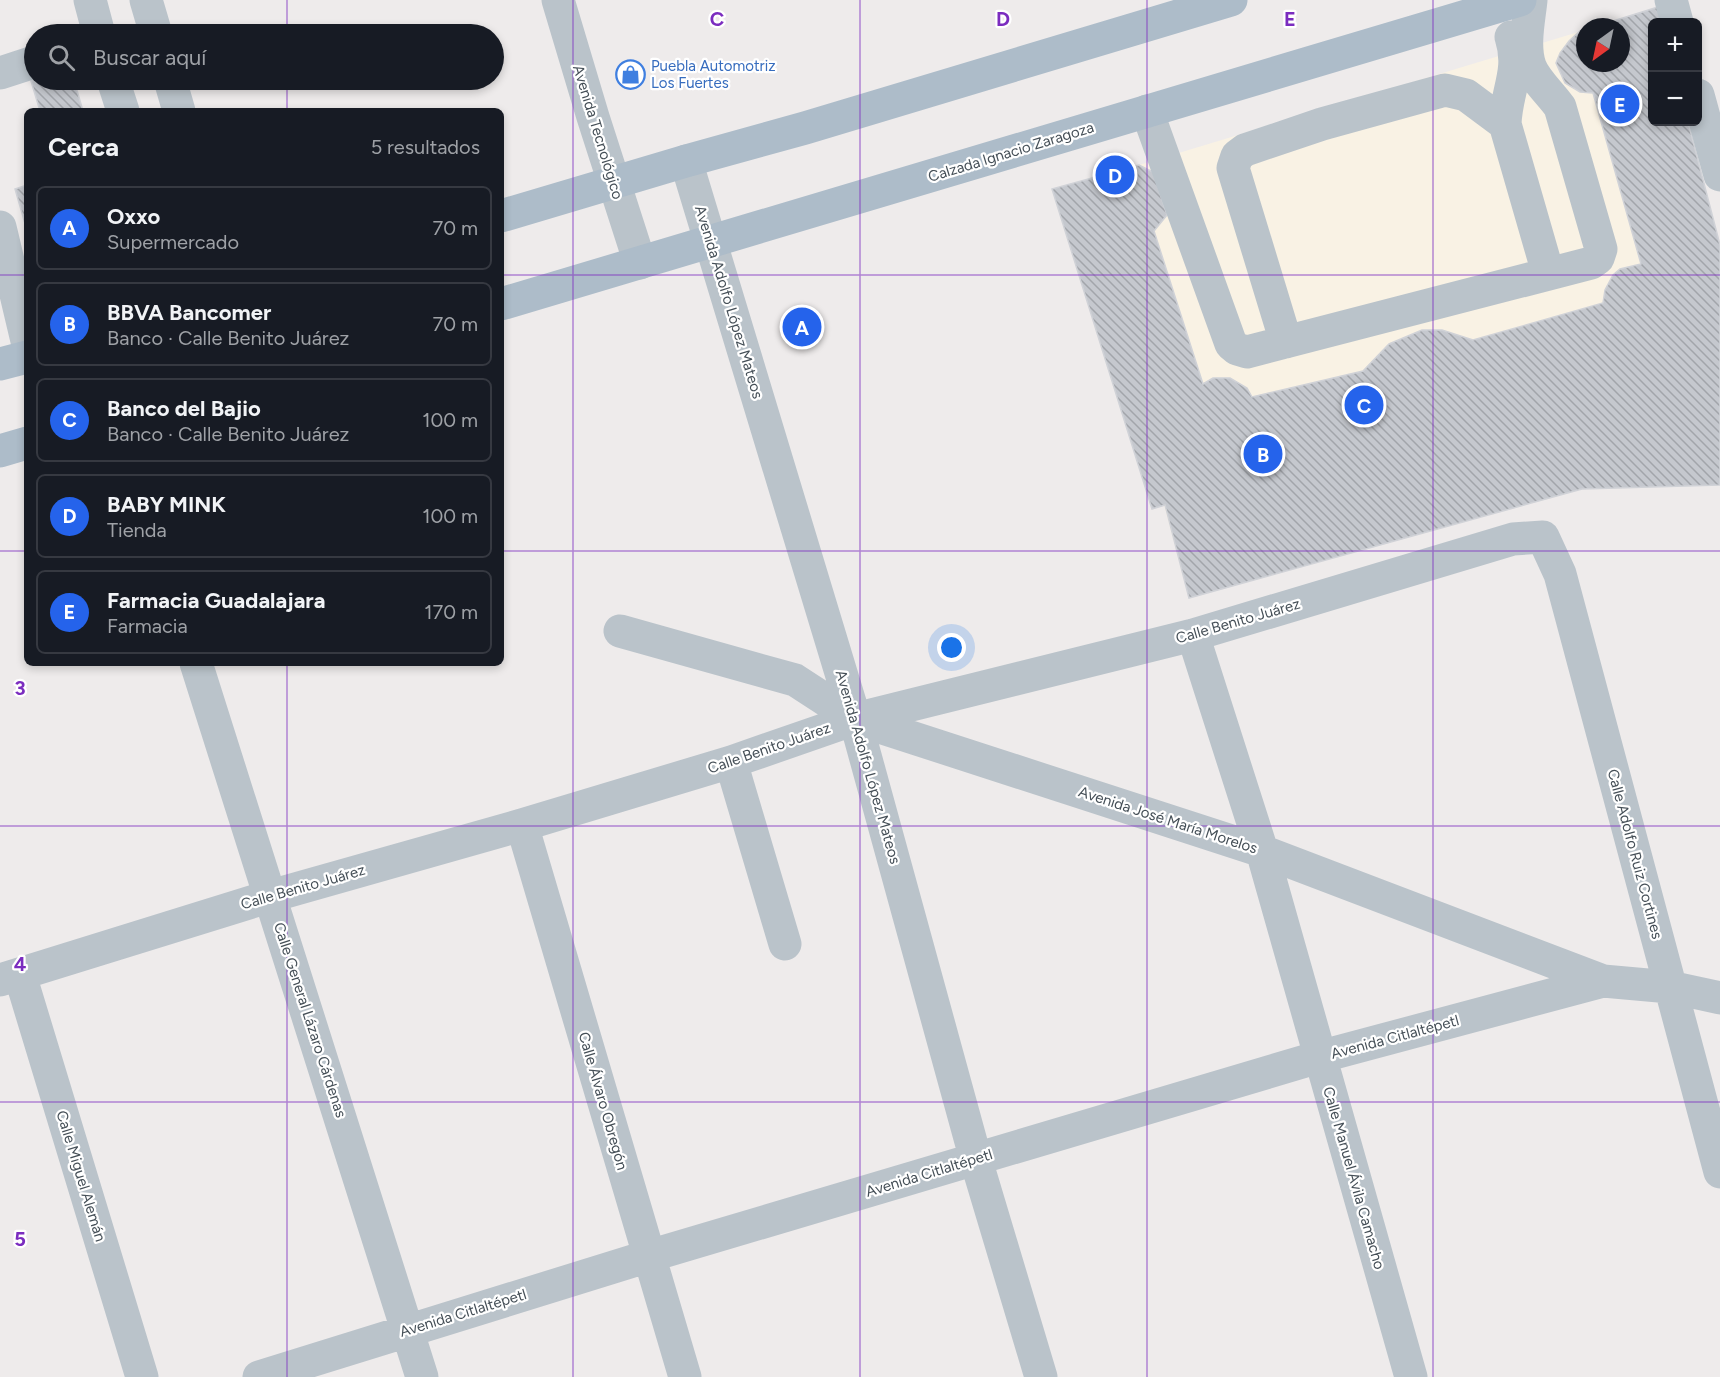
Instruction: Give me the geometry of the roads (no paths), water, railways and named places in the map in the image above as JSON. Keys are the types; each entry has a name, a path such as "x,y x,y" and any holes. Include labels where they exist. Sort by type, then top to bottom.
{"main road":[{"path":"504,215 1231,0"},
{"name":"Calzada Ignacio Zaragoza","path":"504,303 1518,2"},
{"path":"0,364 24,358"},
{"path":"0,451 24,444"}],"street":[{"path":"90,0 96,24"},
{"path":"146,0 153,24"},
{"name":"Avenida Tecnológico","path":"558,0 640,263"},
{"path":"1671,0 1676,18"},
{"path":"1146,111 1231,344 1237,350 1247,352 1591,263 1598,258 1601,249 1560,107 1529,64 1518,2"},
{"path":"1518,2 1515,70 1505,113 1505,124 1548,273"},
{"path":"0,73 24,65"},
{"path":"116,90 122,108"},
{"path":"173,90 178,108"},
{"path":"1286,342 1233,168 1237,156 1245,150 1322,124 1445,90 1466,95 1505,124"},
{"path":"1702,110 1720,175"},
{"name":"Avenida Adolfo López Mateos","path":"686,161 855,718 976,1160 1041,1377"},
{"path":"0,227 24,328"},
{"name":"Calle Benito Juárez","path":"10,977 271,896 522,825 731,762 855,718 1194,635 1513,538 1543,537"},
{"name":"Calle Adolfo Ruiz Cortines","path":"1543,537 1560,574 1720,1172"},
{"name":"Avenida José María Morelos","path":"621,630 795,680 855,718 1262,851 1603,981 1670,987 1720,998"},
{"name":"Calle Manuel Ávila Camacho","path":"1194,635 1262,851 1411,1377"},
{"name":"Calle General Lázaro Cárdenas","path":"197,666 422,1377"},
{"path":"731,762 785,944"},
{"name":"Calle Álvaro Obregón","path":"522,825 685,1377"},
{"name":"Calle Miguel Alemán","path":"10,977 142,1377"},
{"name":"Avenida Citlaltépetl","path":"259,1377 649,1256 1319,1058 1603,981"}],"place":[{"name":"Puebla Automotriz Los Fuertes","path":"630,75"},
{"name":"Farmacia Guadalajara","path":"1620,104"},
{"name":"BABY MINK","path":"1115,175"},
{"name":"Oxxo","path":"802,327"},
{"name":"Banco del Bajio","path":"1364,405"},
{"name":"BBVA Bancomer","path":"1263,454"}]}
